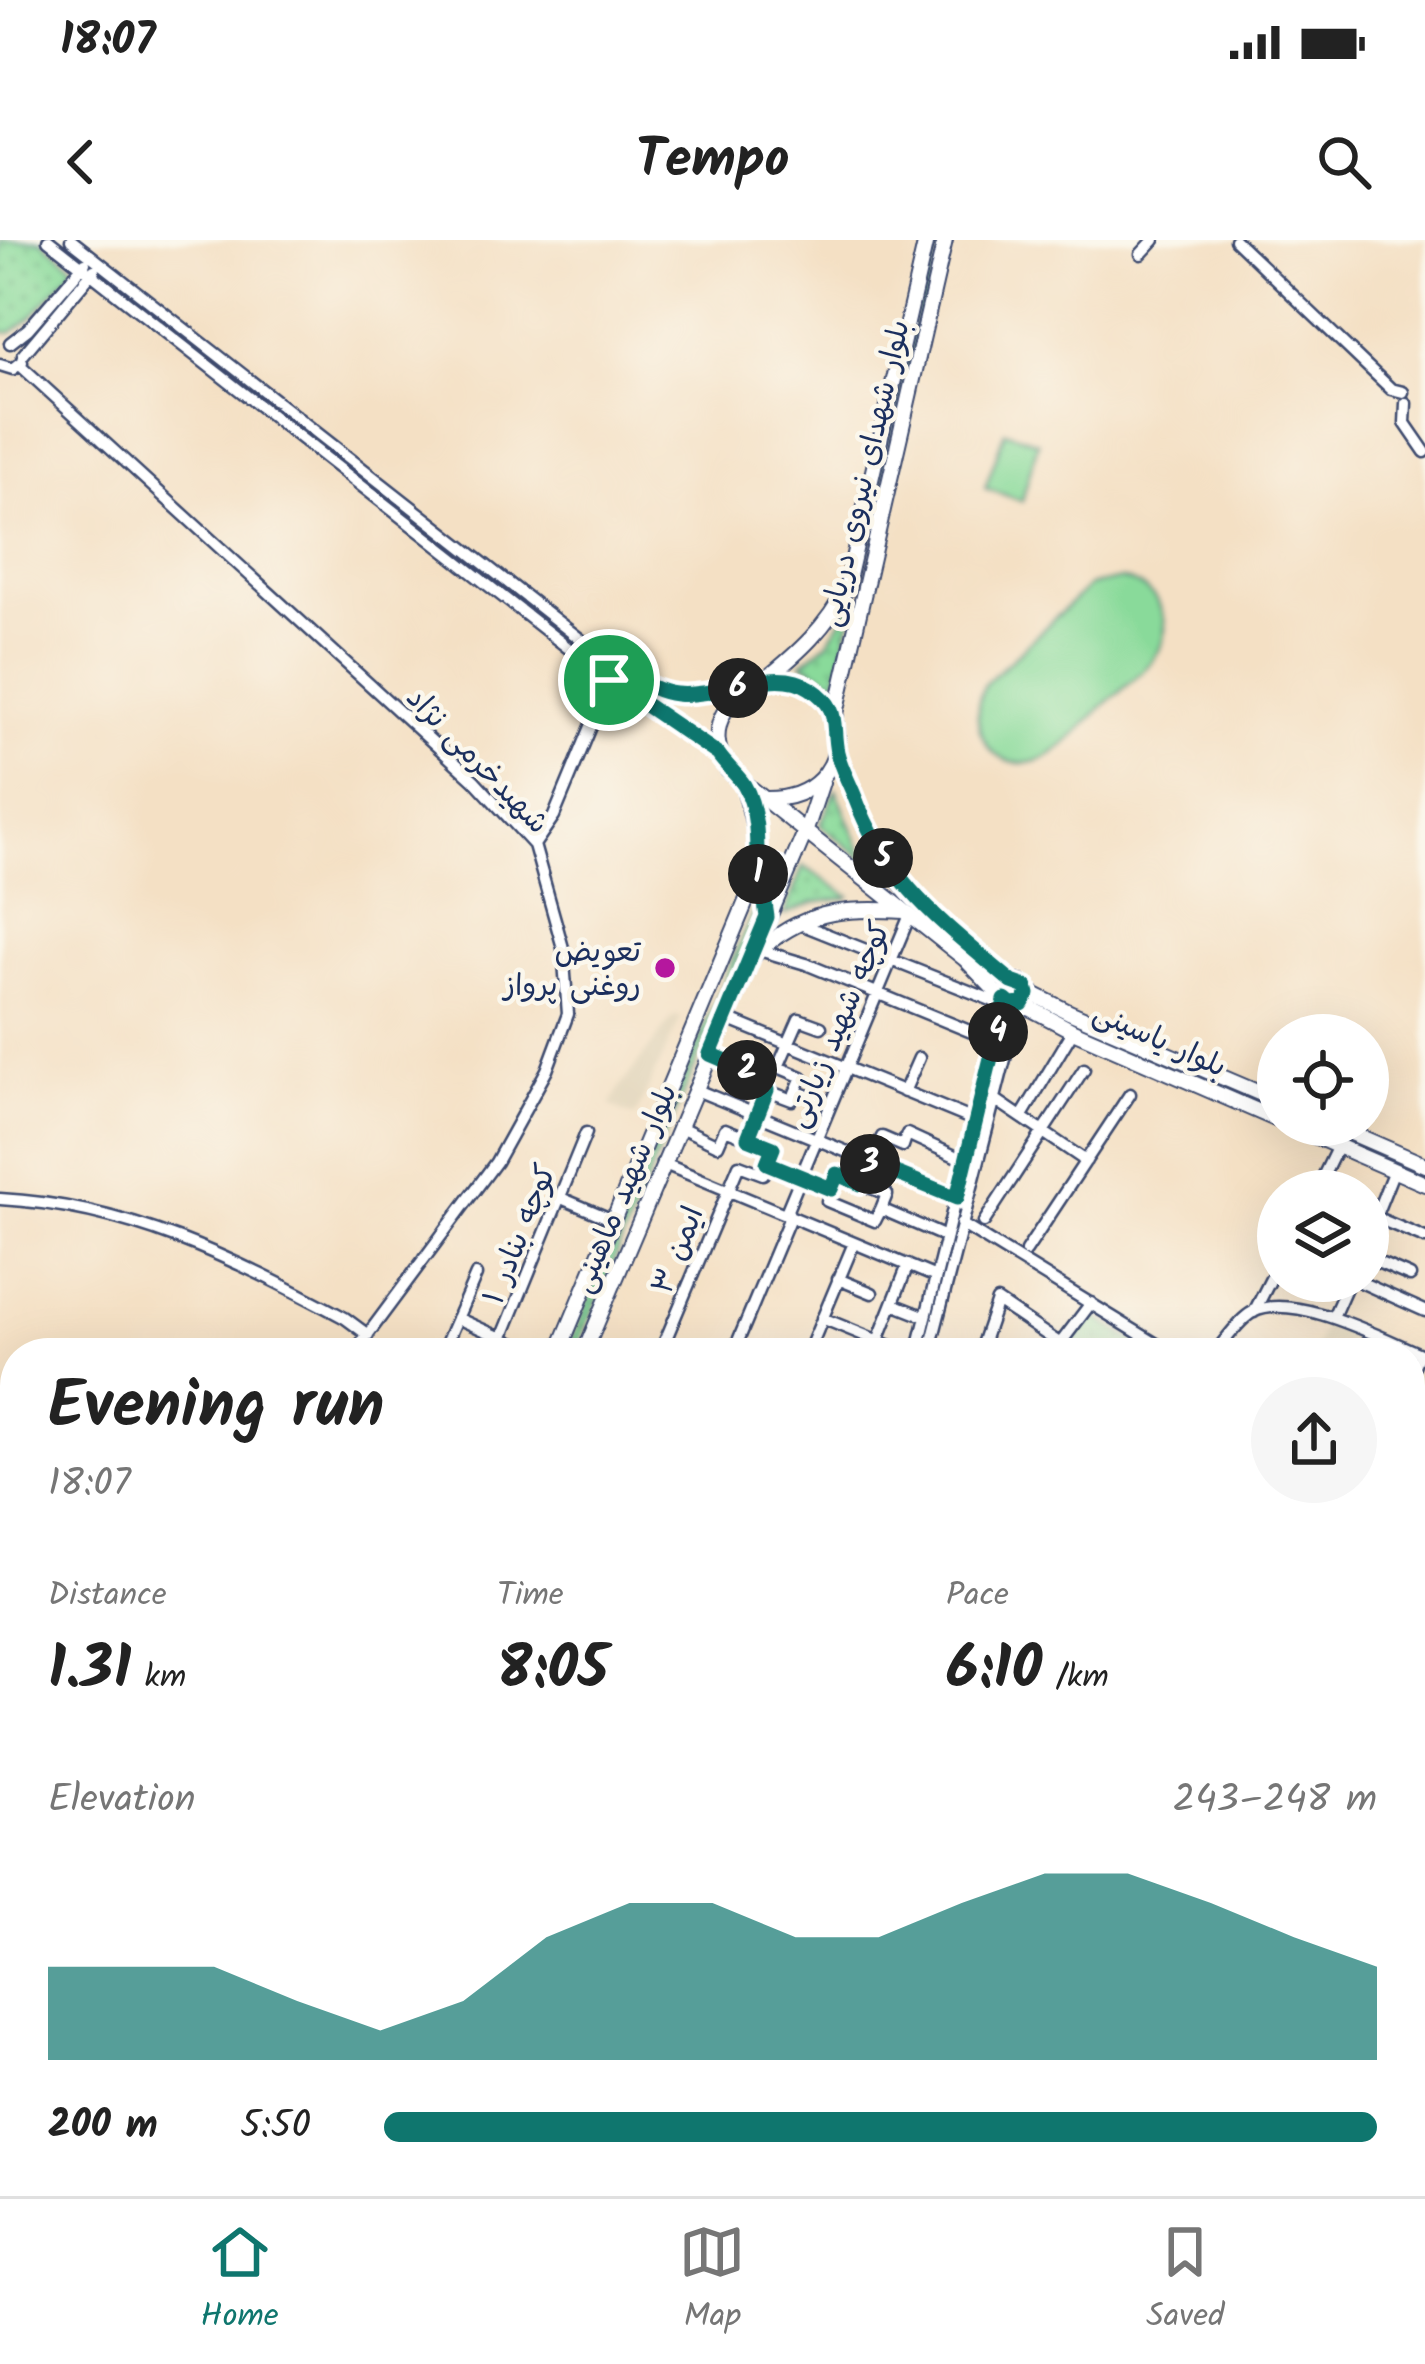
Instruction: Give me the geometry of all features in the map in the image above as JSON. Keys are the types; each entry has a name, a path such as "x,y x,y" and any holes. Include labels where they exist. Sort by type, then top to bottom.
{"main road":[{"name":"بلوار شهدای نیروی دریایی","path":"766,680 815,635 846,589 926,240"},
{"name":"بلوار شهدای نیروی دریایی","path":"835,718 945,240"},
{"path":"837,752 824,778 807,791 788,799 766,799 728,770 718,754 717,734 722,715 748,686 766,680 800,682 814,691 835,718 837,752 888,866 927,910 1012,982 1006,986 1013,1000"},
{"name":"بلوار شهید ماهینی","path":"590,1338 755,954 824,778"},
{"name":"بلوار شهید ماهینی","path":"564,1338 757,875 758,838 743,783"},
{"name":"بلوار یاسینی","path":"766,799 1013,1000 1257,1111"},
{"path":"757,875 776,865 765,903 767,917"},
{"path":"755,954 811,916 858,909 907,913"},
{"name":"بلوار یاسینی","path":"1013,1000 1257,1094"},
{"path":"1381,1146 1425,1165"},
{"path":"1338,1147 1425,1184"}],"street":[{"path":"48,240 91,265 617,668 677,695 748,686"},
{"path":"70,240 91,265 609,680 718,754"},
{"path":"1141,254 1154,240"},
{"path":"1235,240 1405,398 1405,423 1425,452"},
{"path":"5,345 28,329 91,265"},
{"path":"2,370 22,360 91,265"},
{"name":"شهیدخرمی نژاد","path":"5,345 16,344 22,360 473,780 534,844 563,948 568,1014 548,1070 496,1162 366,1338"},
{"path":"534,844 554,816 617,668"},
{"name":"کوچه شهید زیارتی","path":"739,1338 907,913"},
{"path":"798,923 891,961 1013,1000"},
{"path":"755,954 806,964 996,1042"},
{"path":"919,1338 996,1042 1013,1000"},
{"path":"933,1338 1013,1000"},
{"path":"725,1018 976,1121"},
{"path":"778,1066 799,1019 821,1027"},
{"path":"1022,1116 1073,1031"},
{"path":"710,1054 750,1071"},
{"path":"794,1096 802,1077 756,1058 746,1082 767,1090 830,1105"},
{"path":"904,1092 919,1058"},
{"path":"984,1222 1084,1069"},
{"path":"694,1089 957,1198"},
{"path":"748,1138 767,1090"},
{"path":"1026,1251 1130,1094"},
{"path":"993,1098 1086,1160"},
{"path":"678,1126 718,1145 725,1129 773,1148 767,1163 831,1189"},
{"name":"کوچه بنادر ۱","path":"502,1338 586,1133"},
{"path":"861,1184 882,1137 903,1146 907,1134 966,1161"},
{"path":"1326,1170 1338,1147"},
{"path":"662,1163 937,1277"},
{"name":"ایمن ۳","path":"666,1338 739,1165 763,1174 767,1163"},
{"path":"1389,1183 1394,1171"},
{"path":"837,1174 861,1184 886,1194 875,1221 827,1201 837,1174"},
{"path":"561,1198 613,1220"},
{"path":"0,1199 100,1212 189,1239 345,1318 368,1335"},
{"path":"881,1209 946,1237"},
{"path":"815,1338 838,1280 853,1212"},
{"path":"1389,1223 1425,1238"},
{"path":"962,1224 1147,1338"},
{"path":"879,1338 908,1265"},
{"path":"1389,1267 1410,1276"},
{"path":"448,1338 476,1275"},
{"path":"838,1280 872,1293"},
{"path":"1389,1295 1425,1311"},
{"path":"985,1338 997,1301 1043,1338"},
{"path":"1229,1338 1259,1302"},
{"path":"1333,1317 1339,1302"},
{"path":"1064,1338 1091,1303"},
{"path":"893,1304 926,1318"},
{"path":"1254,1312 1301,1309 1382,1338"},
{"path":"457,1318 502,1338"},
{"path":"822,1318 859,1338"}],"shaded area":[{"path":"674,1016 681,1017 635,1117 610,1106 620,1087"},
{"path":"1325,1323 1358,1338 1319,1338"}],"green space":[{"path":"0,240 41,240 73,265 31,318 11,333 0,331"},
{"path":"934,240 940,240 836,682 802,663 827,643 847,612"},
{"path":"1005,431 1038,442 1022,501 985,488"},
{"path":"1121,579 1146,590 1159,605 1165,627 1157,654 1046,757 1020,763 994,753 985,742 978,714 985,684 1089,586"},
{"path":"836,790 866,861 820,825"},
{"path":"803,866 850,896 784,915"},
{"path":"771,869 760,911 581,1338 572,1338"},
{"path":"1090,1314 1129,1338 1072,1338"}],"place":[{"name":"تعویض روغنی پرواز","path":"665,968"}],"route":[{"path":"617,668 677,695 783,679 814,691 835,718 837,752 888,866 927,910 1012,982 1026,987 1022,1004 1005,1000 957,1198 871,1163 861,1184 837,1174 831,1189 767,1163 773,1148 748,1138 767,1090 746,1082 750,1071 710,1054 767,917 765,903 776,865 757,875 758,838 751,806 743,783 718,754 609,680 617,668"}]}
